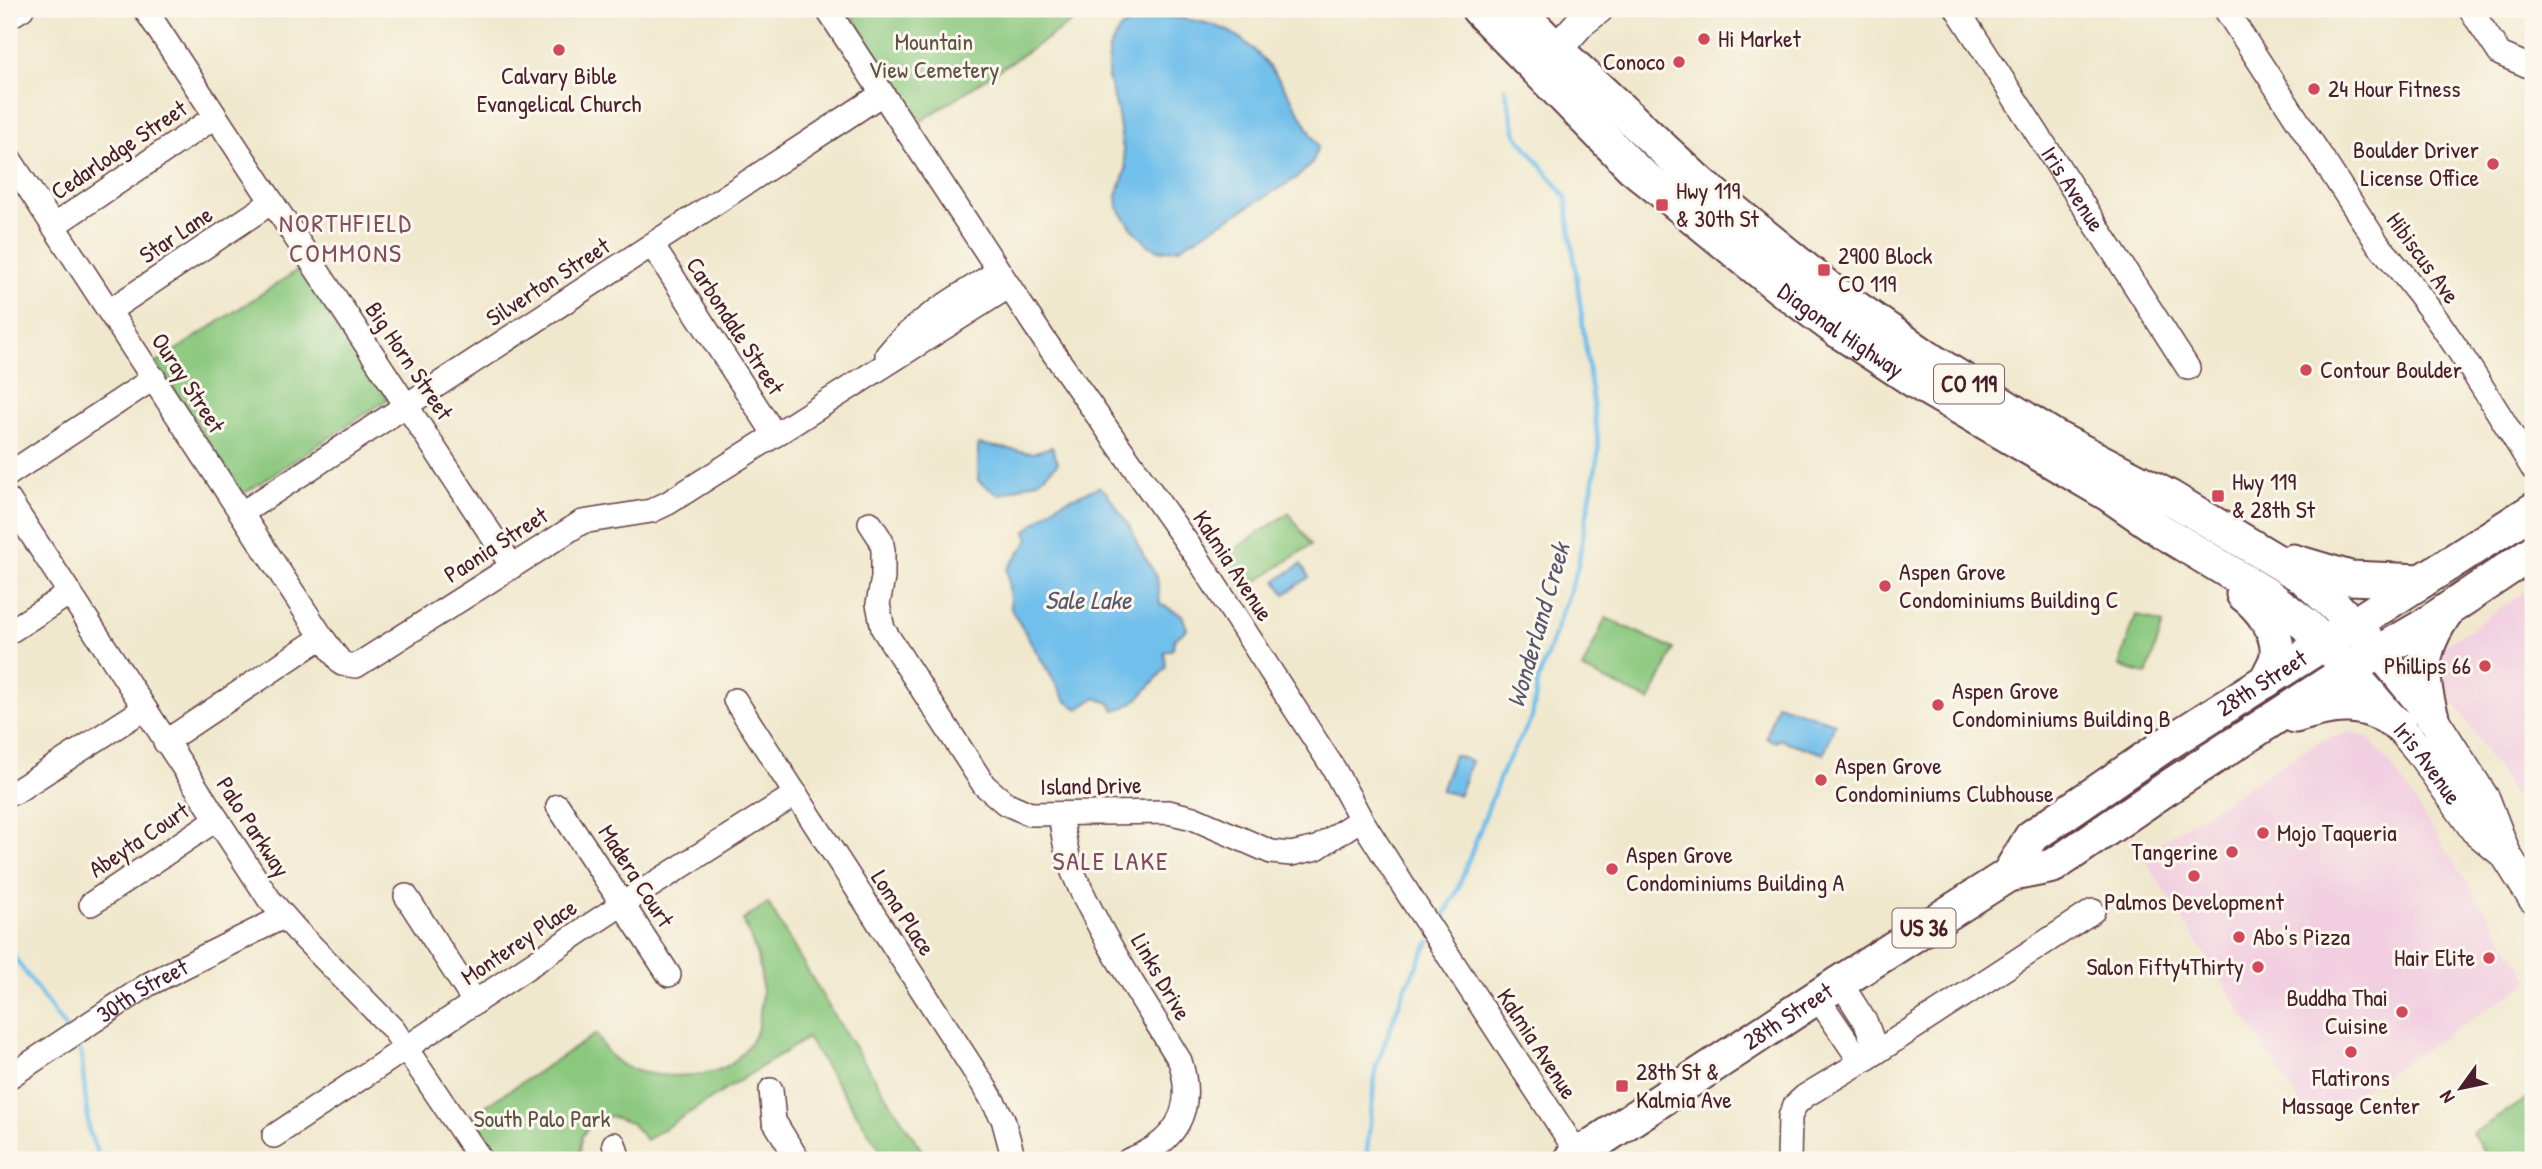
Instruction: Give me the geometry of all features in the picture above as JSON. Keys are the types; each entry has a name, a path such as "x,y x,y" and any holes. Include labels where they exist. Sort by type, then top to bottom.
{"highway":[{"name":"Diagonal Highway","path":"1478,9 1547,60 1853,306 1923,355 2058,439 2171,498 2303,577 2379,652"},
{"name":"Diagonal Highway","path":"1517,9 1547,60 1632,167 1728,247 1827,323 1916,382 2108,494 2269,597 2305,624 2350,669"},
{"name":"28th Street","path":"2008,875 2031,837 2165,745 2533,510"},
{"path":"2164,532 2252,601 2266,619 2277,654 2266,681"},
{"name":"28th Street","path":"1577,1158 1828,989 2008,875 2053,866 2350,669 2449,609 2533,552"},
{"name":"CO 119","path":"2270,556 2350,578 2422,581"},
{"path":"2432,717 2423,687 2423,663 2430,638 2449,609"},
{"path":"2263,726 2339,705 2372,710 2400,726"}],"main road":[{"path":"1547,60 1581,22 1598,9"},
{"name":"Iris Avenue","path":"2379,652 2432,717 2485,800 2506,855 2533,898"},
{"name":"Iris Avenue","path":"2350,669 2400,726 2475,829 2506,855"}],"street":[{"path":"9,17 22,9"},
{"name":"Big Horn Street","path":"145,9 512,566"},
{"name":"Kalmia Avenue","path":"827,9 1003,279 1197,557 1334,769 1361,819 1577,1158"},
{"name":"Iris Avenue","path":"1957,9 2188,368"},
{"name":"Hibiscus Ave","path":"2225,9 2378,244 2403,273 2435,318 2533,469"},
{"path":"2470,9 2500,54 2533,68"},
{"name":"Silverton Street","path":"242,513 882,94"},
{"name":"Cedarlodge Street","path":"53,226 215,117"},
{"name":"Ouray Street","path":"9,158 322,637"},
{"name":"Star Lane","path":"109,311 272,202"},
{"name":"Carbondale Street","path":"652,245 775,435"},
{"name":"Paonia Street","path":"322,637 342,664 356,666 582,522 651,511 668,503 874,370 1003,279"},
{"path":"9,474 154,378"},
{"name":"Palo Parkway","path":"9,500 257,883 283,916 378,1012 408,1048 481,1160"},
{"name":"Island Drive","path":"870,523 881,540 883,550 883,578 878,604 883,629 984,785 999,799 1023,812 1168,812 1193,818 1271,852 1291,854 1317,848 1361,819"},
{"path":"9,632 69,593"},
{"path":"165,741 322,637"},
{"name":"Loma Place","path":"735,700 986,1089 1003,1119 1014,1160"},
{"path":"15,792 144,709"},
{"name":"Monterey Place","path":"274,1136 622,904 796,794"},
{"name":"Madera Court","path":"558,806 669,975"},
{"name":"Links Drive","path":"1060,814 1073,871 1093,914 1180,1061 1185,1079 1185,1102 1179,1122 1168,1137 1136,1158"},
{"name":"Abeyta Court","path":"91,904 217,819"},
{"path":"406,895 475,1003"},
{"path":"1789,1160 1790,1117 1795,1105 1805,1096 2093,911"},
{"name":"30th Street","path":"18,1071 149,984 283,916"},
{"path":"1828,989 1866,1023 1869,1057"},
{"path":"771,1090 774,1121 797,1160"}],"shaded area":[{"path":"2533,586 2533,825 2445,688 2439,674 2443,647"},
{"path":"2350,732 2369,738 2392,766 2531,981 2312,1122 2141,854 2305,750 2325,739"}],"green space":[{"name":"Mountain View Cemetery","path":"847,9 1092,9 921,121"},
{"path":"301,268 388,399 243,494 156,363"},
{"path":"1289,513 1311,545 1245,589 1223,557"},
{"path":"2136,615 2163,624 2147,675 2119,666"},
{"path":"1606,618 1674,649 1650,701 1582,669"},
{"name":"South Palo Park","path":"768,903 833,1014 928,1160 887,1160 807,1038 646,1140 631,1123 610,1116 591,1123 582,1136 580,1153 569,1160 503,1160 473,1114 596,1034 606,1050 619,1063 641,1072 670,1076 699,1074 723,1068 738,1058 757,1031 762,1000 759,965 743,920"},
{"path":"2533,1094 2533,1160 2490,1160 2472,1134"}],"water":[{"path":"1148,14 1209,24 1228,31 1243,41 1257,53 1280,82 1318,146 1313,162 1298,177 1179,248 1162,251 1149,246 1118,208 1117,195 1126,169 1117,109 1108,78 1109,49 1120,29"},
{"path":"978,444 1032,453 1052,447 1058,463 1040,480 999,495 978,481"},
{"name":"Sale Lake","path":"1099,487 1107,493 1132,530 1138,546 1157,577 1160,604 1182,615 1187,629 1174,640 1173,649 1164,652 1166,667 1149,687 1137,700 1114,710 1110,703 1095,698 1078,709 1066,701 1011,609 1007,569 1029,540 1026,531 1059,503"},
{"path":"1301,564 1309,577 1285,594 1276,581"},
{"path":"1777,704 1835,723 1824,754 1778,739 1777,742 1766,738"},
{"path":"1454,755 1471,761 1459,795 1441,791"}],"waterway":[{"name":"Wonderland Creek","path":"1439,925 1456,893 1503,769 1532,718 1538,681 1577,569 1599,449 1566,197 1516,134 1505,88"},
{"name":"Wonderland Creek","path":"1366,1160 1376,1067 1404,990 1429,942"},
{"path":"9,950 66,1029"},
{"path":"75,1043 81,1053 89,1132 100,1160"}],"place":[{"name":"Hi Market","path":"1704,39"},
{"name":"Calvary Bible Evangelical Church","path":"559,50"},
{"name":"Conoco","path":"1679,62"},
{"name":"24 Hour Fitness","path":"2314,89"},
{"name":"Boulder Driver License Office","path":"2493,164"},
{"name":"Hwy 119 & 30th St","path":"1662,205"},
{"name":"2900 Block CO 119","path":"1824,270"},
{"name":"Contour Boulder","path":"2306,370"},
{"name":"Hwy 119 & 28th St","path":"2218,496"},
{"name":"Aspen Grove Condominiums Building C","path":"1885,586"},
{"name":"Phillips 66","path":"2485,666"},
{"name":"Aspen Grove Condominiums Building B","path":"1938,705"},
{"name":"Aspen Grove Condominiums Clubhouse","path":"1821,780"},
{"name":"Mojo Taqueria","path":"2263,833"},
{"name":"Tangerine","path":"2232,852"},
{"name":"Aspen Grove Condominiums Building A","path":"1612,869"},
{"name":"Palmos Development","path":"2194,876"},
{"name":"Abo's Pizza","path":"2239,937"},
{"name":"Hair Elite","path":"2489,958"},
{"name":"Salon Fifty4Thirty","path":"2258,967"},
{"name":"Buddha Thai Cuisine","path":"2402,1012"},
{"name":"Flatirons Massage Center","path":"2351,1052"},
{"name":"28th St & Kalmia Ave","path":"1622,1086"}],"district":[{"name":"NORTHFIELD COMMONS","path":"346,238"},
{"name":"SALE LAKE","path":"1111,861"}]}
